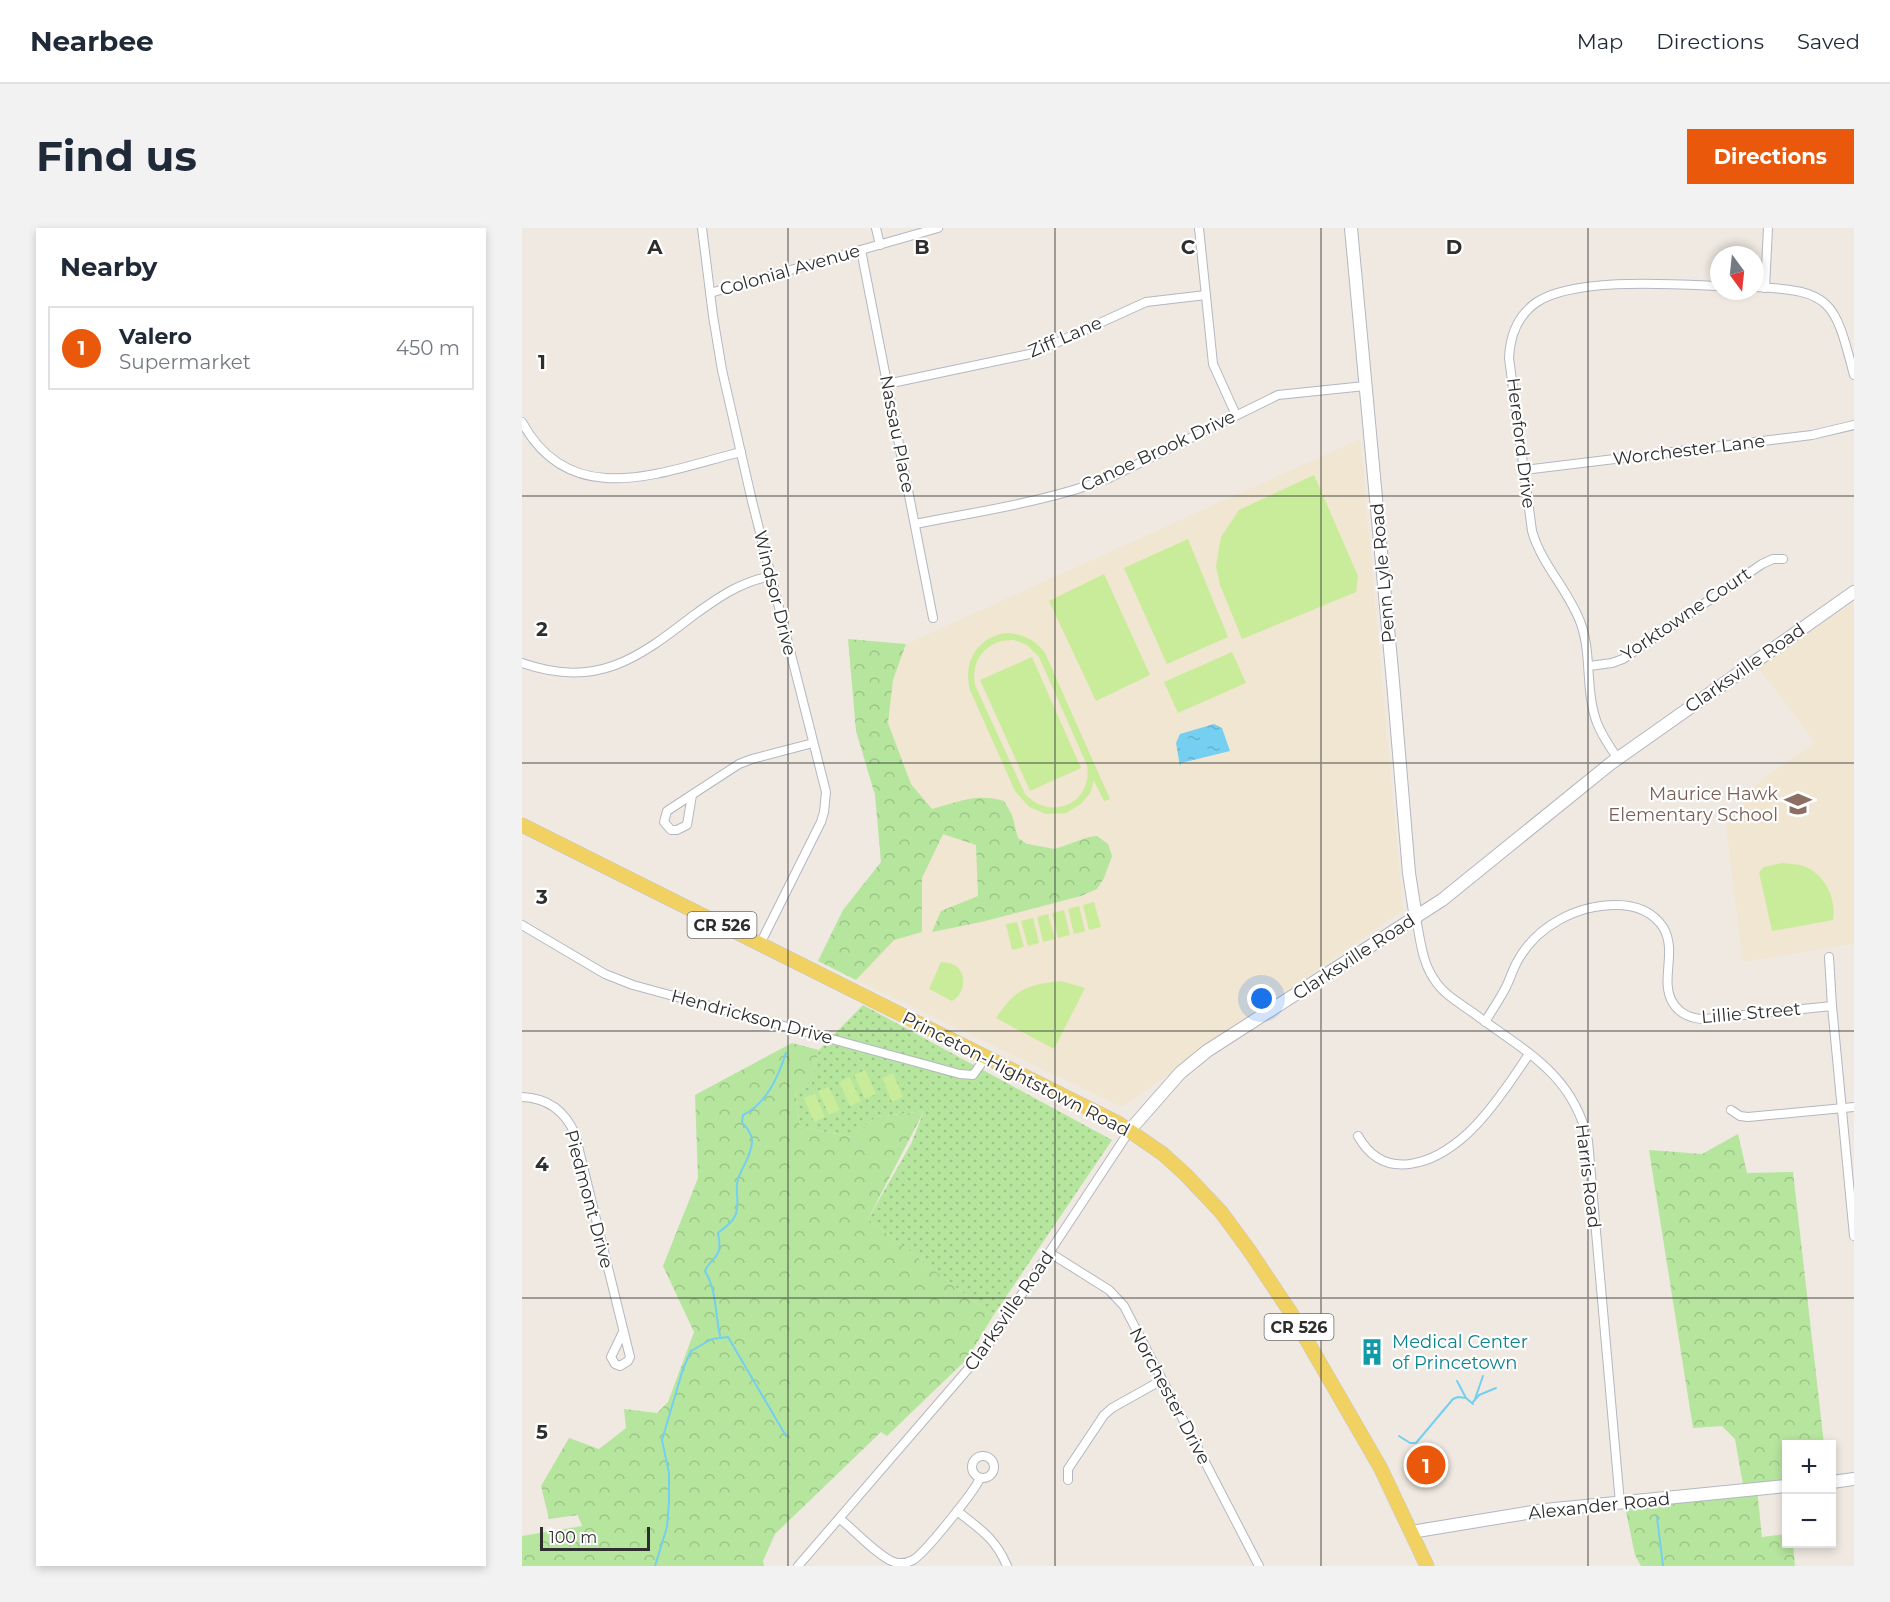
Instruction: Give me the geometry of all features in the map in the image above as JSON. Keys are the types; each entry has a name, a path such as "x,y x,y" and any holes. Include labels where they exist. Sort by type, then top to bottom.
{"main road":[{"name":"Princeton-Hightstown Road","path":"522,825 1118,1122 1163,1154 1221,1212 1297,1323 1380,1467 1427,1566"}],"street":[{"name":"Windsor Drive","path":"702,228 722,369 771,576 826,792 824,812 760,944"},
{"path":"876,228 880,245"},
{"name":"Colonial Avenue","path":"710,293 938,228"},
{"path":"1199,228 1213,364 1236,415"},
{"name":"Penn Lyle Road","path":"1351,228 1409,873 1416,918"},
{"path":"1764,258 1768,228"},
{"name":"Nassau Place","path":"861,250 933,618"},
{"name":"Hereford Drive","path":"1618,759 1593,711 1585,638 1575,610 1541,557 1532,531 1510,348 1515,327 1527,310 1554,294 1600,286 1652,284 1710,286"},
{"path":"1764,287 1797,290 1815,296 1823,302 1837,319 1842,330 1854,375"},
{"name":"Ziff Lane","path":"887,384 1034,353 1146,302 1206,295"},
{"name":"Canoe Brook Drive","path":"915,524 1085,488 1269,398 1289,392 1365,386"},
{"name":"Worchester Lane","path":"1524,470 1812,435 1854,425"},
{"path":"524,428 536,443 559,463 580,474 608,480 636,478 741,452"},
{"name":"Yorktowne Court","path":"1589,666 1623,659 1762,564 1773,559 1783,559"},
{"path":"522,663 546,670 571,673 593,671 621,664 647,651 723,594 750,581 771,576"},
{"name":"Clarksville Road","path":"798,1566 980,1356 1130,1130 1180,1073 1207,1051 1416,918 1470,878 1618,759 1854,592"},
{"path":"692,795 745,761 813,743"},
{"name":"Lillie Street","path":"1485,1022 1505,990 1516,963 1533,940 1545,929 1569,915 1589,908 1609,905 1633,906 1642,909 1650,913 1662,926 1669,943 1668,988 1670,995 1678,1009 1691,1017 1704,1019 1832,1006"},
{"name":"Harris Road","path":"1416,918 1424,955 1433,978 1447,994 1544,1065 1565,1087 1580,1113 1588,1142 1620,1503"},
{"name":"Hendrickson Drive","path":"522,925 605,974 633,985 960,1074 973,1075 986,1057"},
{"path":"1829,957 1854,1236"},
{"path":"1358,1136 1367,1149 1384,1161 1404,1165 1429,1158 1456,1143 1478,1123 1529,1054"},
{"name":"Piedmont Drive","path":"522,1096 540,1099 558,1109 571,1124 623,1332"},
{"path":"1731,1110 1748,1118 1854,1107"},
{"name":"Norchester Drive","path":"1050,1253 1100,1284 1124,1306 1259,1566"},
{"path":"1068,1480 1068,1469 1104,1415 1162,1380"},
{"path":"840,1519 886,1559 906,1563 918,1557 977,1486 980,1478"},
{"path":"1836,1481 1854,1479"},
{"name":"Alexander Road","path":"1412,1532 1533,1512 1782,1486"},
{"path":"957,1511 989,1536 1002,1553 1007,1566"}],"shaded area":[{"path":"1360,439 1403,910 1122,1107 856,980 884,927 911,784 888,723 893,680 906,644"},
{"name":"Maurice Hawk Elementary School","path":"1854,602 1854,944 1743,962 1726,827 1759,782 1815,742 1758,667"}],"green space":[{"path":"1314,475 1358,576 1356,592 1242,639 1220,585 1216,566 1221,537 1239,510"},
{"path":"1188,539 1228,637 1167,664 1124,568"},
{"path":"1104,574 1150,675 1096,701 1049,601"},
{"path":"1010,633 1021,635 1038,645 1045,653 1110,799 1104,801 1094,781 1090,793 1082,803 1066,813 1046,814 1029,807 1015,791 970,690 968,679 971,659 976,651 990,638","holes":["1014,640 1027,645 1039,657 1087,765 1084,790 1068,805 1046,807 1025,794 975,685 975,667 988,647"]},
{"path":"848,639 906,644 893,680 888,723 911,784 932,809 967,799 994,799 1004,801 1012,815 1018,838 1027,844 1055,849 1097,836 1108,844 1112,856 1104,878 1097,889 1081,896 932,932 941,911 978,896 976,845 943,834 922,878 922,932 894,940 856,980 818,961 843,910 881,862 875,795 856,731"},
{"path":"1232,652 1246,683 1178,713 1164,682"},
{"path":"1032,657 1081,768 1030,791 980,680"},
{"path":"1782,863 1801,865 1816,873 1831,895 1833,920 1772,931 1759,872 1764,867"},
{"path":"1094,902 1101,927 1089,930 1083,905"},
{"path":"1079,906 1085,931 1074,934 1068,909"},
{"path":"1064,910 1070,935 1058,938 1052,913"},
{"path":"1048,914 1055,939 1043,942 1037,917"},
{"path":"1033,918 1039,943 1028,946 1021,921"},
{"path":"1017,922 1024,947 1012,950 1006,924"},
{"path":"941,962 951,963 961,971 963,976 960,993 952,1001 929,989"},
{"path":"1061,981 1085,988 1054,1049 996,1018 1010,1000 1023,990 1039,984"},
{"path":"863,1005 1112,1140 993,1316 868,1219 911,1144 924,1111 876,1117 852,1137 800,1127 795,1092 810,1085 819,1050"},
{"path":"792,1043 819,1050 810,1085 795,1092 800,1127 852,1137 876,1117 924,1111 868,1219 993,1316 967,1359 887,1436 881,1432 775,1534 763,1561 764,1566 522,1566 522,1536 582,1526 578,1515 549,1519 541,1486 569,1438 599,1449 626,1428 624,1409 657,1413 668,1402 694,1332 663,1266 698,1178 695,1095"},
{"path":"865,1070 876,1094 865,1099 854,1075"},
{"path":"893,1073 903,1097 892,1102 882,1078"},
{"path":"850,1077 861,1101 850,1106 839,1082"},
{"path":"829,1087 840,1110 829,1115 818,1091"},
{"path":"815,1093 825,1117 814,1122 804,1098"},
{"path":"1738,1134 1747,1173 1793,1172 1824,1440 1782,1440 1782,1484 1743,1485 1735,1439 1722,1426 1693,1428 1649,1150 1702,1154"},
{"path":"1757,1489 1762,1537 1782,1534 1782,1548 1793,1548 1795,1566 1641,1566 1635,1555 1624,1502"}],"water":[{"path":"1214,724 1222,728 1230,751 1181,763 1180,766 1176,743 1180,734"}],"waterway":[{"path":"720,1336 714,1295 705,1271 718,1253 718,1233 732,1221 737,1212 737,1184 752,1143 751,1134 742,1122 743,1115 759,1104 771,1089 786,1053"},
{"path":"655,1566 667,1527 669,1502 669,1473 662,1440 683,1369 691,1351 712,1339 728,1337 786,1436"},
{"path":"1475,1399 1483,1376"},
{"path":"1457,1381 1466,1398 1473,1404"},
{"path":"1473,1402 1479,1395 1496,1388"},
{"path":"1399,1436 1410,1443 1416,1443 1453,1399 1466,1398"},
{"path":"1657,1517 1663,1566"}],"place":[{"name":"Maurice Hawk Elementary School","path":"1798,804"},
{"name":"Medical Center of Princetown","path":"1372,1352"},
{"name":"Valero","path":"1426,1465"}]}
